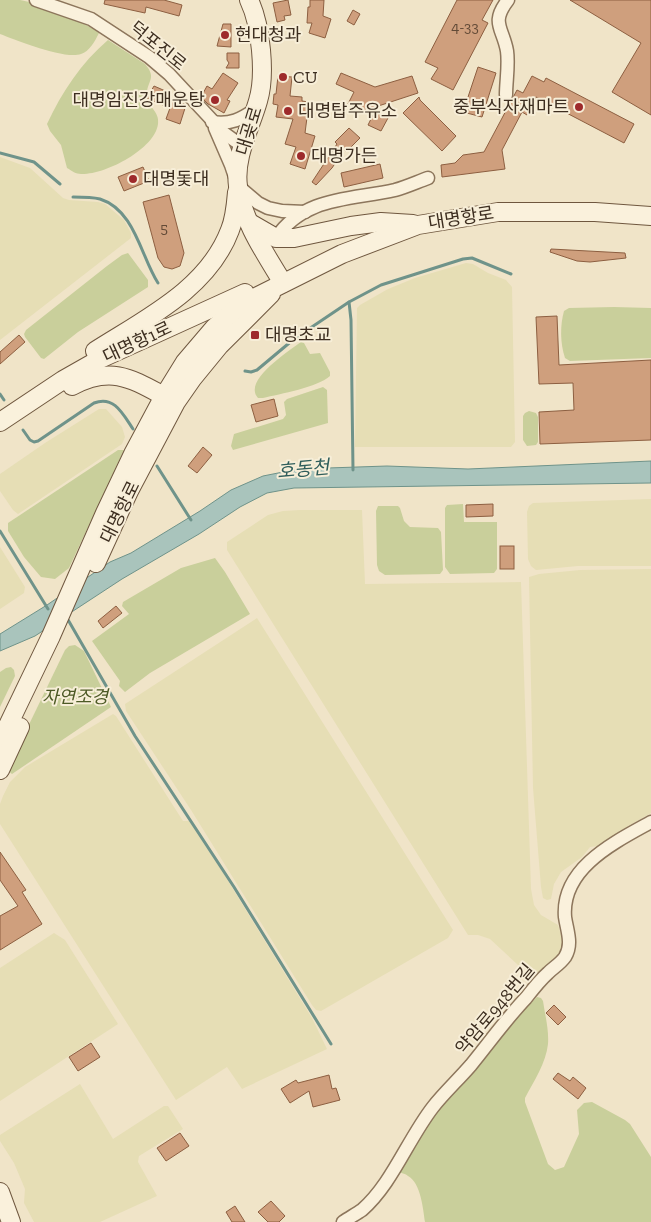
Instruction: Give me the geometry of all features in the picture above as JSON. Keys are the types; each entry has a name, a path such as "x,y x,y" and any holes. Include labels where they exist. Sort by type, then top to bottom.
{"main road":[{"name":"대곶로","path":"252,2 259,37 262,77 256,109 242,146 238,186 248,221 283,283"},
{"path":"63,380 86,357 175,300 199,278 217,256 230,230 238,186"},
{"name":"대명항로","path":"0,742 51,636 133,454 170,399 192,379 219,346 283,283 342,254 418,225 498,212 595,212 651,216"},
{"path":"248,221 276,238 301,237 351,226 382,222 418,225"},
{"name":"대명항1로","path":"0,422 63,380 100,359 260,286 283,283"},
{"name":"대명항1로","path":"0,432 54,395 100,374 124,377 170,399"},
{"name":"대명항로","path":"0,770 68,626 170,399"},
{"path":"0,1192 10,1222"}],"street":[{"name":"덕포진로","path":"36,0 91,19 128,42 169,74 212,122 242,146"},
{"path":"506,95 507,50 498,20 499,13 508,0"},
{"path":"212,122 233,123 256,109"},
{"path":"212,122 225,149 238,186 258,203 268,208 305,212"},
{"path":"276,238 283,228 305,212 327,202 397,189 428,178"},
{"name":"약암로948번길","path":"343,1222 366,1205 384,1184 433,1107 526,997 562,961 567,953 570,937 566,918 566,899 568,890 577,874 588,863 609,848 651,822"}],"shaded area":[{"path":"0,157 30,168 63,198 105,204 124,220 131,233 131,238 0,340"},
{"path":"466,263 473,264 488,273 506,280 512,287 515,442 511,447 355,447 357,308 388,289 415,278"},
{"path":"99,409 106,409 122,427 125,437 122,444 18,514 13,510 0,491 0,474"},
{"path":"651,499 651,566 578,566 536,570 531,566 528,559 527,512 529,506 533,503"},
{"path":"362,510 365,584 521,582 531,889 534,905 541,915 558,925 564,945 561,958 540,973 518,965 490,939 478,935 468,935 227,550 227,542 268,515 283,511"},
{"path":"0,547 25,587 24,593 0,609"},
{"path":"651,569 651,813 599,846 590,847 582,857 561,872 554,884 551,899 547,900 543,898 541,887 533,788 529,577 539,574 580,570"},
{"path":"257,618 453,930 448,938 321,1011 316,1010 312,1005 191,810 126,711 125,704"},
{"path":"113,714 183,821 189,821 222,871 312,1018 327,1049 242,1089 227,1067 176,1100 0,824 0,804 3,796 10,782 25,767"},
{"path":"54,933 65,940 118,1024 0,1101 0,968"},
{"path":"80,1084 113,1139 164,1106 168,1106 183,1129 139,1156 138,1162 157,1196 100,1222 34,1222 24,1203 25,1189 14,1163 0,1141 0,1135"}],"green space":[{"path":"0,0 20,0 38,5 73,19 99,33 89,49 81,54 64,54 28,45 0,34"},
{"path":"108,40 145,64 149,69 151,77 147,96 157,116 158,124 155,133 148,142 127,159 103,170 81,174 67,168 61,145 47,124 73,79 89,58"},
{"path":"128,253 148,280 148,287 78,332 44,359 41,358 25,337 26,330 107,266"},
{"path":"569,308 651,308 651,358 570,361 565,358 561,334 564,311"},
{"path":"301,342 304,343 310,354 320,353 330,372 330,376 308,387 258,398 255,391 256,383 261,375 278,359"},
{"path":"323,387 327,390 328,423 233,450 231,446 234,434 283,419 286,415 284,402 287,399"},
{"path":"529,411 536,413 538,417 538,442 536,445 527,446 523,440 523,416"},
{"path":"118,450 124,450 69,568 55,579 41,577 24,557 8,531 8,523"},
{"path":"463,504 464,522 497,522 497,569 494,573 450,574 445,567 445,508 447,505"},
{"path":"378,506 398,506 404,521 410,527 438,528 441,532 443,570 440,574 385,575 379,571 377,565 376,511"},
{"path":"215,558 250,614 150,673 125,692 119,686 120,681 92,641 129,614 122,606 123,602 181,568"},
{"name":"자연조경","path":"75,645 84,651 111,707 12,774 7,770 65,650 69,646"},
{"path":"11,667 14,670 15,676 0,707 0,672"},
{"path":"537,997 543,1001 548,1044 542,1065 525,1098 525,1102 548,1164 555,1170 564,1167 579,1134 577,1110 584,1103 592,1102 625,1120 630,1124 651,1157 651,1222 425,1222 421,1197 416,1184 407,1175 396,1171 428,1119 518,1016"}],"water":[{"name":"호동천","path":"651,461 651,483 294,488 267,493 240,507 199,534 122,579 35,636 0,651 0,634 110,562 131,553 231,490 263,476 298,469 387,466 468,469"}],"building":[{"path":"105,0 164,0 182,5 179,16 146,7 145,13 104,4"},
{"path":"288,0 291,15 284,16 285,20 277,22 273,3"},
{"path":"310,0 324,0 323,16 331,19 325,38 309,33 312,23 307,23"},
{"path":"457,0 493,0 482,20 488,23 453,90 431,79 438,68 425,62"},
{"path":"570,0 651,0 651,115 612,92 641,43"},
{"path":"353,10 360,14 354,25 347,21"},
{"name":"현대청과","path":"223,24 231,24 231,47 217,46"},
{"path":"227,53 239,53 239,68 226,68 229,63"},
{"path":"478,67 496,73 482,117 463,112"},
{"path":"223,73 238,83 227,100 230,101 224,113 208,104 201,97 207,86 212,89"},
{"path":"341,73 375,87 412,76 418,93 363,111 348,104 354,92 336,84"},
{"path":"278,76 292,77 290,96 302,97 302,101 309,102 305,133 315,136 305,169 290,164 296,147 285,144 293,119 276,117 278,105 273,104"},
{"path":"532,76 544,82 546,78 634,124 624,143 536,97 527,115 522,112 502,150 505,169 442,177 441,165 455,163 463,155 484,152 517,90 523,93"},
{"path":"154,86 170,93 168,98 186,105 180,124 166,119 170,108 147,98"},
{"path":"419,97 456,136 442,151 403,113"},
{"path":"375,111 388,118 381,131 368,125"},
{"path":"349,128 360,138 346,152 344,150 332,168 316,185 312,182 337,144 335,142"},
{"path":"380,164 383,178 344,187 341,173"},
{"name":"대명돛대","path":"143,167 149,181 124,191 118,177"},
{"path":"169,195 184,253 180,266 172,269 164,267 158,258 143,202"},
{"path":"551,249 625,253 626,258 590,262 577,261 550,252"},
{"path":"557,316 559,365 651,360 651,440 540,444 539,412 574,410 573,383 539,384 536,317"},
{"path":"19,335 25,342 0,364 0,352"},
{"path":"274,399 278,416 256,422 251,405"},
{"path":"203,447 212,455 197,473 188,466"},
{"path":"493,504 493,516 466,517 466,505"},
{"path":"500,546 514,546 514,569 500,569"},
{"path":"116,606 122,613 103,628 98,621"},
{"path":"0,852 26,890 22,892 42,924 0,950 0,916 18,906 0,880"},
{"path":"554,1005 566,1017 558,1025 546,1013"},
{"path":"91,1043 100,1057 78,1071 69,1057"},
{"path":"558,1073 570,1081 573,1077 586,1088 578,1099 553,1079"},
{"path":"329,1075 332,1089 336,1088 340,1100 313,1107 309,1091 290,1103 281,1089 296,1080 298,1083"},
{"path":"180,1133 189,1146 166,1161 157,1148"},
{"path":"271,1201 285,1216 279,1222 268,1222 258,1212"},
{"path":"235,1206 245,1222 232,1222 226,1212"}],"waterway":[{"path":"0,153 34,162 60,184"},
{"path":"73,197 100,199 112,205 121,213 136,235 158,283"},
{"path":"353,470 351,320 349,302 381,285 463,259 472,258 511,274"},
{"path":"245,371 257,370 294,339 349,302"},
{"path":"0,394 4,400"},
{"path":"23,430 30,440 38,441 94,403 101,401 117,407 133,429"},
{"path":"157,466 191,520"},
{"path":"0,531 48,609"},
{"path":"67,618 135,736 234,887 331,1044"}],"place":[{"name":"현대청과","path":"225,35"},
{"name":"CU","path":"283,77"},
{"name":"대명임진강매운탕","path":"215,100"},
{"name":"중부식자재마트","path":"579,107"},
{"name":"대명탑주유소","path":"288,111"},
{"name":"대명가든","path":"301,156"},
{"name":"대명돛대","path":"133,179"},
{"name":"대명초교","path":"255,335"}]}
